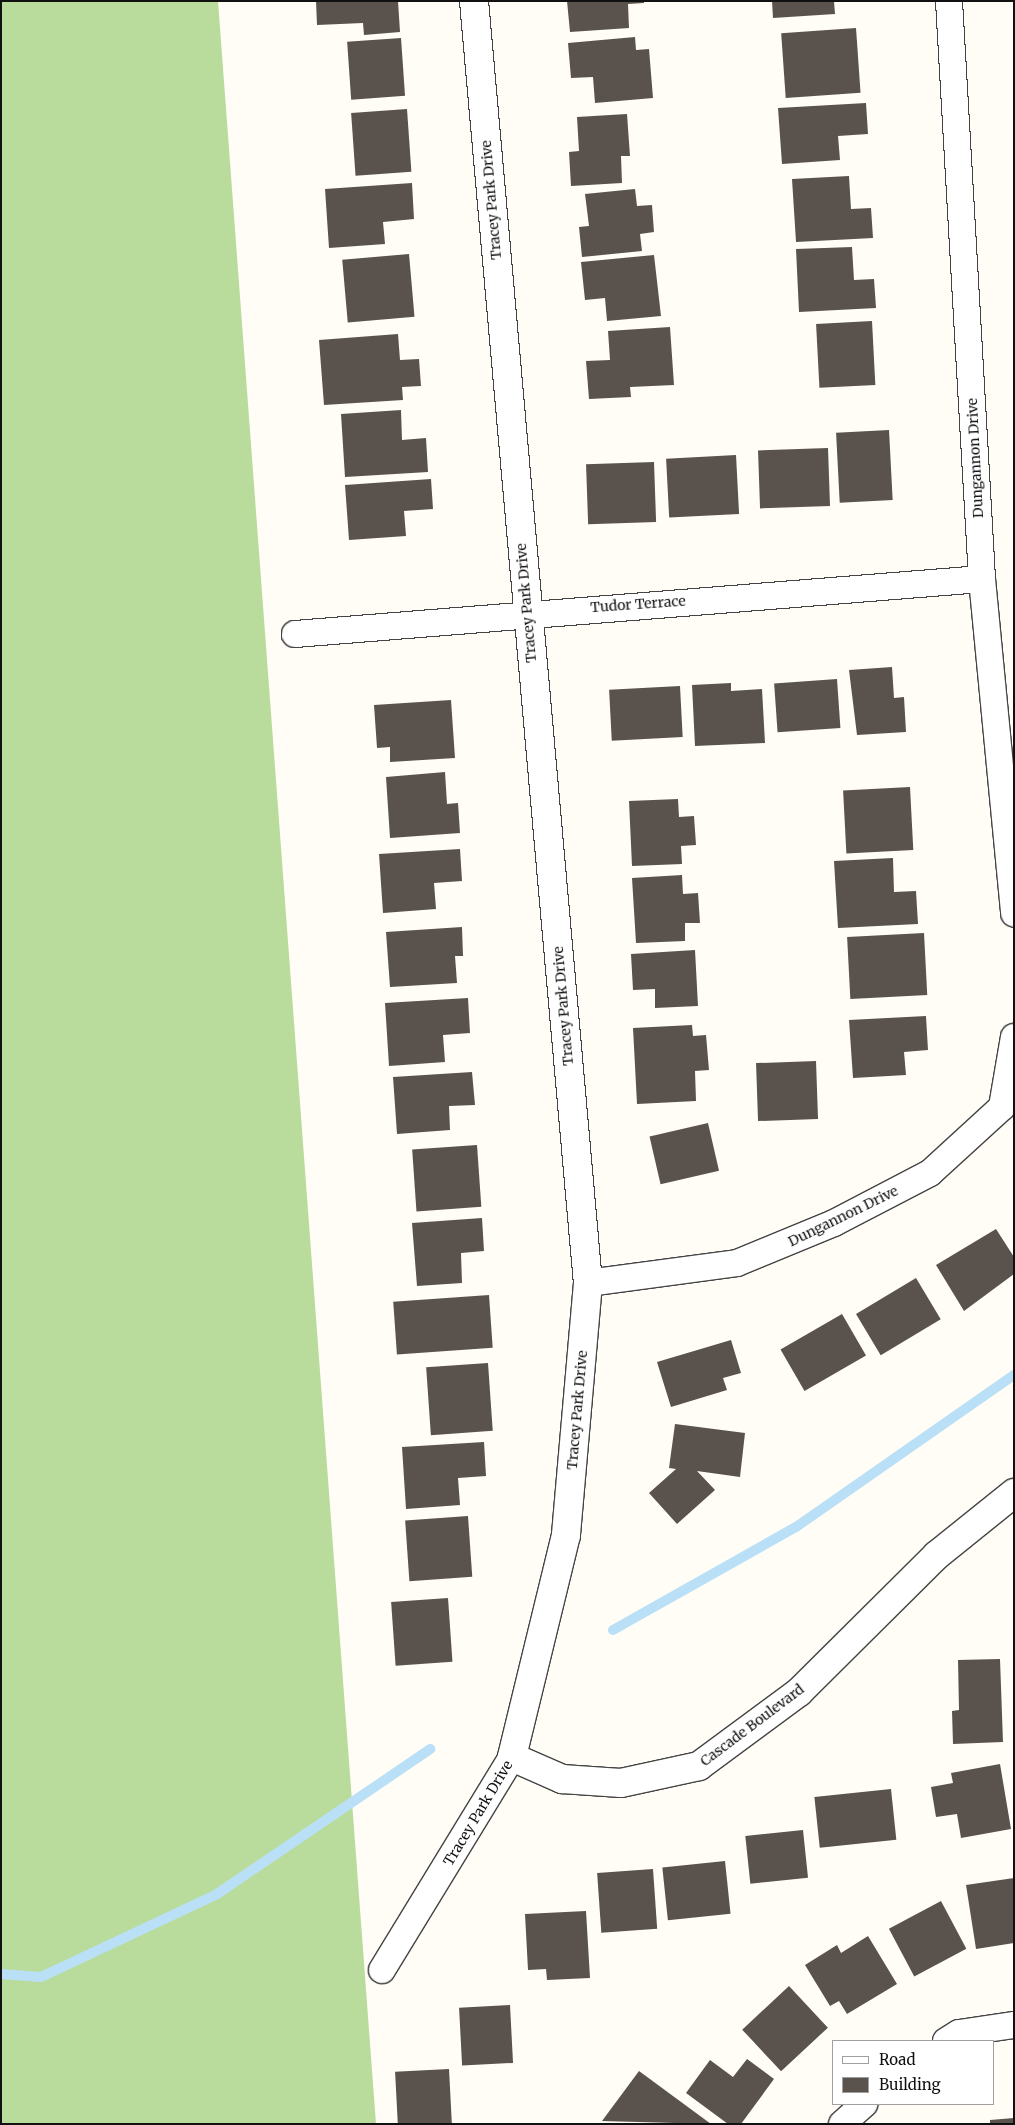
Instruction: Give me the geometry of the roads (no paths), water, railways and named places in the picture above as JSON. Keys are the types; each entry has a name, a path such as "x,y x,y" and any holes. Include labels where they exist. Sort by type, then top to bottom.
{"street":[{"name":"Tracey Park Drive","path":"382,1970 512,1757 566,1535 588,1283 474,1"},
{"name":"Dungannon Drive","path":"949,1 982,579 1014,913"},
{"name":"Tudor Terrace","path":"295,634 527,612 982,579"},
{"name":"Dungannon Drive","path":"588,1283 737,1263 834,1223 930,1173 1002,1107 1014,1037"},
{"name":"Cascade Boulevard","path":"512,1757 562,1779 621,1783 699,1766 799,1692 937,1555 1014,1493"},
{"path":"948,2040 959,2033 1014,2025"},
{"path":"842,2124 863,2105"}],"waterway":[{"path":"613,1630 796,1527 1014,1375"},
{"path":"1,1974 41,1977 217,1894 430,1749"}]}
